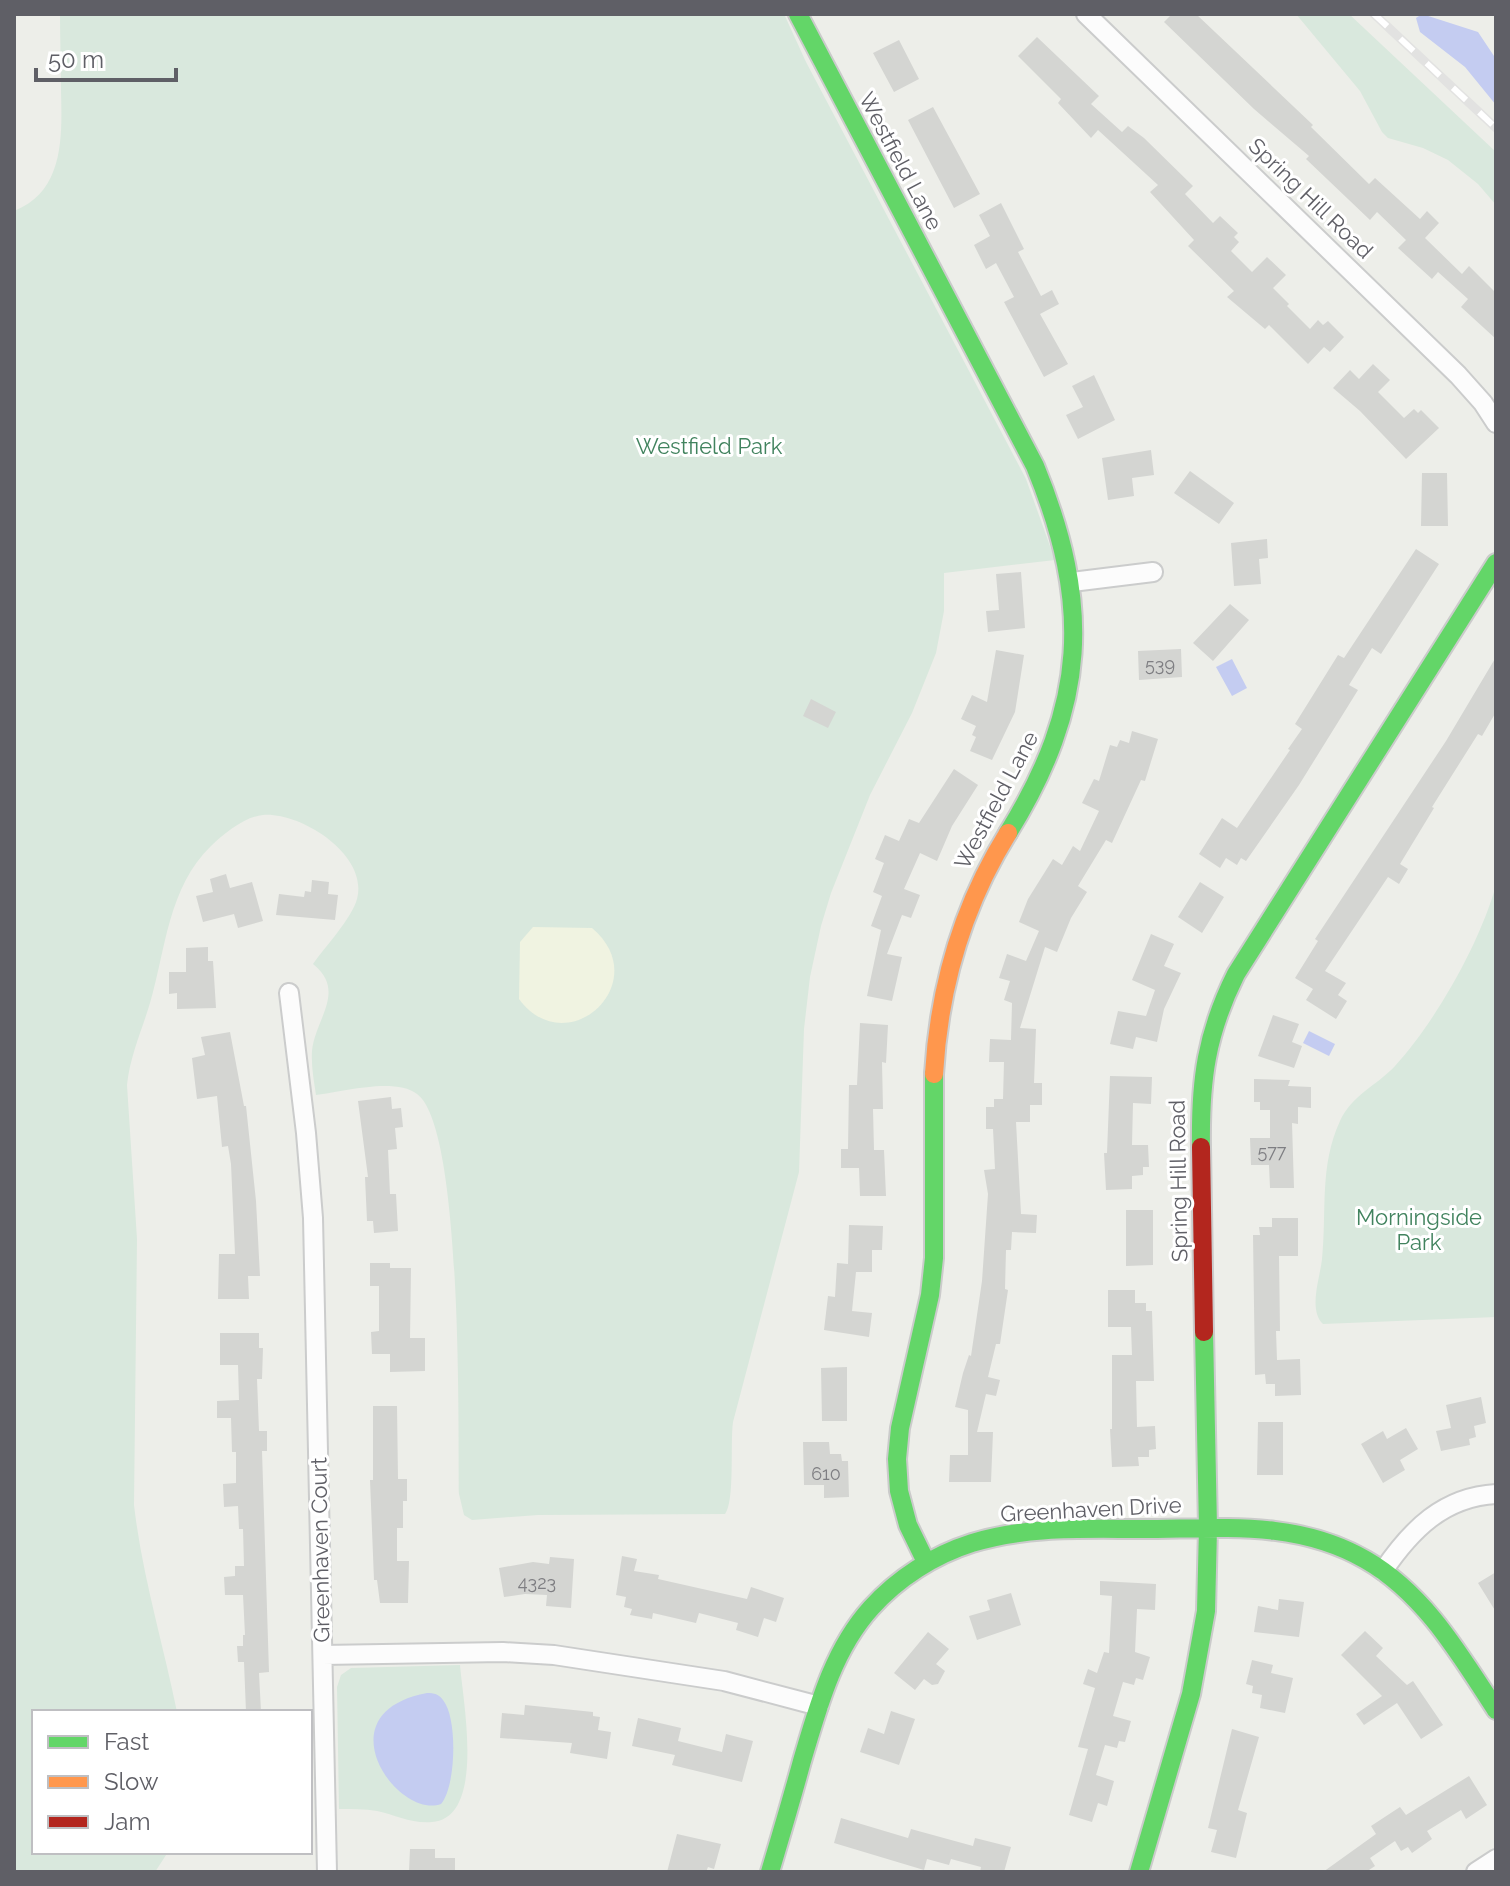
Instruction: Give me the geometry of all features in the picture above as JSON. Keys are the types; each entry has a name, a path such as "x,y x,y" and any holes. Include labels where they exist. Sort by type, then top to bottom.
{"street":[{"name":"Westfield Lane","path":"798,14 1035,466 1056,516 1072,582 1075,649 1061,726 1039,780 973,897 948,970 938,1023 933,1074 936,1223 933,1267 924,1328 901,1410 896,1451 897,1480 904,1518 926,1562"},
{"name":"Spring Hill Road","path":"1086,14 1458,375 1496,423"},
{"name":"Spring Hill Road","path":"1139,1872 1198,1665 1207,1598 1200,1117 1202,1074 1212,1029 1228,987 1246,957 1496,563"},
{"path":"1072,582 1153,572"},
{"name":"Greenhaven Court","path":"289,993 313,1218 323,1655 503,1652 567,1656 724,1681 819,1706"},
{"path":"1383,1571 1405,1539 1431,1516 1465,1499 1496,1494"},
{"name":"Greenhaven Drive","path":"770,1872 819,1706 837,1659 861,1620 886,1593 926,1562 973,1542 1019,1532 1262,1528 1299,1534 1336,1546 1383,1571 1410,1593 1433,1619 1496,1710"},
{"path":"323,1655 327,1872"},
{"path":"1476,1872 1496,1859"}],"green space":[{"name":"Westfield Park","path":"60,14 784,14 806,62 1026,479 1055,560 944,573 944,611 936,653 912,713 870,795 831,893 810,977 804,1029 799,1172 733,1422 731,1485 725,1514 538,1515 472,1520 464,1515 459,1494 455,1282 450,1218 443,1161 432,1118 417,1094 407,1089 382,1086 316,1095 312,1051 326,1006 328,984 313,964 354,907 358,883 353,867 343,852 313,829 278,816 263,815 242,822 229,831 197,863 170,920 127,1085 137,1239 134,1505 147,1583 177,1710 32,1710 32,1854 167,1854 155,1872 14,1872 14,211 31,202 52,176 61,125"},
{"path":"1296,14 1349,14 1496,152 1496,205 1478,184 1448,160 1423,148 1388,138 1360,91"},
{"name":"Morningside Park","path":"1496,885 1496,1317 1323,1324 1316,1311 1316,1293 1322,1259 1326,1172 1333,1138 1345,1112 1395,1066 1441,1004 1468,956"},
{"path":"460,1665 467,1756 460,1801 449,1816 425,1822 377,1811 339,1809 337,1687 341,1675 351,1668"}],"sand":[{"path":"533,927 592,928 609,949 614,971 610,991 598,1008 580,1019 560,1023 539,1017 519,999 520,942"}],"water":[{"path":"1422,14 1478,32 1496,59 1496,105 1465,67 1420,32 1416,18"},
{"path":"1232,659 1247,688 1232,696 1216,667"},
{"path":"1309,1031 1335,1044 1329,1056 1303,1043"},
{"path":"427,1693 436,1694 448,1709 453,1752 446,1795 441,1804 424,1805 406,1796 390,1781 378,1762 374,1741 378,1721 395,1704"}],"building":[{"path":"1172,14 1196,14 1313,125 1311,127 1369,184 1375,178 1420,219 1427,211 1439,223 1425,238 1462,274 1469,266 1496,293 1496,339 1461,307 1468,299 1438,272 1432,279 1398,248 1406,240 1377,212 1370,220 1306,159 1309,156 1254,109 1164,22"},
{"path":"1037,37 1099,96 1091,104 1122,132 1128,126 1144,138 1193,186 1185,194 1213,223 1220,216 1238,233 1234,237 1239,242 1231,251 1252,272 1267,257 1286,275 1273,288 1310,329 1318,320 1323,325 1328,321 1344,337 1330,352 1324,347 1308,364 1269,325 1265,329 1227,297 1234,291 1188,246 1194,240 1150,192 1158,185 1098,130 1091,138 1058,103 1061,99 1018,56"},
{"path":"899,40 919,79 894,92 873,53"},
{"path":"933,107 980,194 954,208 908,120"},
{"path":"1001,203 1024,249 1018,252 1041,296 1052,290 1059,304 1040,314 1068,364 1044,377 1004,302 1014,297 996,263 986,269 974,245 990,236 979,215"},
{"path":"1373,364 1390,380 1378,392 1404,418 1414,409 1418,413 1421,410 1439,428 1406,459 1333,388 1350,370 1359,379"},
{"path":"1094,375 1115,420 1078,439 1066,415 1083,407 1072,386"},
{"path":"1151,450 1154,475 1132,478 1134,496 1108,500 1102,458"},
{"path":"1190,471 1234,503 1219,524 1174,493"},
{"path":"1422,473 1447,473 1448,526 1421,526"},
{"path":"1267,539 1268,558 1259,559 1261,584 1234,586 1231,543"},
{"path":"1416,549 1439,564 1381,654 1372,648 1349,685 1358,690 1299,785 1246,861 1241,858 1237,865 1226,858 1220,868 1199,854 1222,818 1237,828 1290,750 1302,729 1295,724 1338,655 1344,658"},
{"path":"1021,572 1025,628 988,632 986,611 999,610 996,574"},
{"path":"1230,604 1249,620 1213,661 1193,643"},
{"path":"1181,649 1182,677 1139,680 1138,651"},
{"path":"996,650 1024,655 1015,712 992,760 970,751 976,737 972,735 976,726 961,719 972,695 987,702"},
{"path":"1496,657 1496,712 1482,736 1478,734 1432,807 1400,864 1408,869 1399,884 1388,877 1325,971 1346,983 1338,995 1347,1001 1336,1019 1306,1000 1313,989 1295,978 1318,941 1315,939 1446,741"},
{"path":"811,699 836,712 828,728 803,716"},
{"path":"1132,731 1158,739 1145,781 1141,780 1112,843 1106,840 1078,886 1087,892 1071,918 1057,952 1045,947 1020,1028 1036,1029 1034,1083 1042,1083 1042,1105 1030,1105 1030,1122 1016,1122 1021,1214 1037,1215 1036,1233 1012,1232 1011,1250 1006,1250 1005,1289 1008,1290 1000,1344 996,1344 988,1377 1000,1380 996,1396 986,1394 977,1432 993,1432 991,1482 949,1482 950,1455 968,1455 968,1410 955,1407 963,1373 971,1356 982,1281 988,1194 984,1170 995,1169 993,1129 986,1129 986,1107 994,1107 994,1099 1003,1099 1004,1062 989,1062 990,1039 1011,1040 1012,1003 1004,1000 1010,981 999,978 1007,954 1026,961 1039,931 1019,922 1028,899 1053,859 1062,865 1073,846 1080,851 1099,811 1082,803 1094,779 1099,781 1110,745 1117,747 1120,740 1129,743"},
{"path":"954,769 978,785 952,826 937,861 920,853 904,889 920,895 911,918 902,915 887,954 902,957 892,1001 867,996 881,930 871,926 882,896 873,892 884,863 875,859 885,835 899,841 909,819 919,823"},
{"path":"226,874 230,888 252,882 263,921 238,928 234,914 203,922 196,896 213,892 210,879"},
{"path":"312,880 329,882 328,894 338,895 335,920 276,915 279,894 304,897 305,891 311,892"},
{"path":"1200,882 1224,897 1202,933 1178,917"},
{"path":"1151,934 1174,944 1164,966 1181,973 1164,1009 1157,1042 1136,1037 1133,1049 1110,1044 1118,1011 1146,1016 1155,990 1132,980"},
{"path":"208,947 208,961 213,961 216,1008 177,1009 177,993 169,994 169,972 186,972 186,948"},
{"path":"1273,1015 1299,1024 1292,1042 1302,1046 1294,1068 1258,1056"},
{"path":"860,1023 888,1025 886,1063 882,1062 883,1109 873,1109 874,1150 884,1150 886,1196 860,1196 859,1168 841,1168 841,1149 848,1149 849,1085 857,1085"},
{"path":"230,1032 246,1106 256,1201 260,1276 248,1276 249,1299 218,1299 219,1254 235,1254 231,1164 228,1146 222,1147 217,1096 197,1099 192,1058 205,1055 201,1037"},
{"path":"1110,1076 1152,1077 1151,1104 1133,1103 1132,1145 1148,1145 1149,1167 1143,1167 1143,1175 1132,1176 1132,1189 1106,1190 1104,1153 1107,1153"},
{"path":"1254,1079 1290,1080 1288,1086 1311,1087 1311,1108 1298,1107 1298,1124 1292,1123 1294,1188 1270,1188 1269,1165 1251,1165 1250,1138 1270,1138 1270,1110 1260,1110 1260,1102 1254,1102"},
{"path":"391,1097 392,1109 401,1108 403,1127 395,1128 397,1149 388,1150 390,1194 396,1194 398,1231 374,1233 373,1221 367,1221 365,1177 368,1177 358,1101"},
{"path":"1126,1210 1153,1210 1153,1265 1126,1266"},
{"path":"1272,1218 1298,1218 1298,1256 1279,1256 1280,1331 1276,1331 1277,1360 1300,1359 1301,1395 1275,1396 1275,1384 1266,1384 1265,1374 1255,1375 1253,1235 1260,1235 1259,1227 1272,1227"},
{"path":"849,1225 883,1226 882,1250 872,1250 872,1272 856,1272 852,1311 872,1313 869,1337 824,1330 828,1296 835,1297 837,1263 848,1264"},
{"path":"370,1263 390,1263 390,1268 411,1268 410,1338 425,1338 425,1371 390,1372 390,1354 372,1354 371,1332 379,1331 379,1286 370,1286"},
{"path":"1108,1290 1135,1290 1135,1303 1146,1303 1146,1311 1152,1311 1154,1381 1136,1381 1137,1427 1155,1426 1156,1449 1149,1450 1149,1457 1138,1457 1139,1466 1112,1467 1112,1355 1132,1355 1131,1327 1108,1327"},
{"path":"220,1333 259,1333 259,1348 263,1348 262,1379 257,1379 259,1431 267,1431 267,1451 262,1451 269,1672 259,1673 261,1710 246,1710 244,1662 238,1662 237,1646 243,1646 245,1635 243,1595 225,1595 224,1577 235,1576 235,1566 244,1566 243,1529 239,1529 238,1506 224,1507 223,1484 236,1483 231,1418 217,1418 217,1401 239,1400 238,1365 220,1365"},
{"path":"847,1367 847,1421 822,1421 821,1368"},
{"path":"1481,1397 1486,1423 1474,1426 1476,1437 1469,1439 1470,1445 1441,1451 1436,1431 1451,1428 1446,1405"},
{"path":"373,1406 397,1406 398,1479 407,1479 407,1501 403,1501 403,1528 397,1528 397,1561 409,1561 408,1603 380,1603 377,1580 374,1580 370,1480 373,1480"},
{"path":"1258,1422 1283,1422 1283,1475 1257,1475"},
{"path":"1406,1428 1418,1449 1400,1460 1405,1470 1383,1483 1361,1444 1383,1431 1387,1439"},
{"path":"803,1442 829,1442 830,1454 841,1454 842,1461 848,1461 849,1497 824,1498 824,1485 804,1485"},
{"path":"622,1556 637,1559 634,1571 659,1575 658,1579 747,1599 751,1587 784,1598 776,1622 764,1618 758,1637 736,1630 738,1623 699,1613 696,1623 653,1613 652,1619 630,1615 632,1609 624,1607 626,1597 616,1595"},
{"path":"550,1557 574,1559 571,1608 546,1606 547,1595 504,1597 499,1568 533,1562 549,1564"},
{"path":"1496,1572 1496,1612 1478,1583"},
{"path":"1100,1581 1156,1584 1155,1610 1137,1609 1135,1652 1150,1657 1143,1680 1136,1678 1134,1685 1123,1682 1113,1716 1131,1721 1125,1742 1119,1741 1117,1748 1105,1745 1096,1775 1114,1781 1107,1806 1098,1803 1092,1822 1069,1815 1088,1749 1078,1747 1095,1688 1083,1684 1088,1669 1097,1673 1104,1652 1109,1653 1112,1596 1100,1595"},
{"path":"1011,1593 1021,1625 977,1640 969,1616 990,1610 987,1600"},
{"path":"1279,1599 1304,1602 1299,1637 1254,1632 1258,1606 1278,1610"},
{"path":"1365,1631 1383,1648 1376,1656 1407,1685 1413,1681 1443,1725 1421,1739 1397,1703 1364,1725 1356,1714 1382,1696 1341,1655"},
{"path":"928,1632 949,1649 936,1664 945,1671 938,1684 932,1685 924,1679 915,1690 894,1673"},
{"path":"1252,1660 1273,1665 1271,1673 1293,1678 1285,1713 1260,1708 1262,1695 1252,1693 1253,1686 1246,1684"},
{"path":"525,1705 593,1712 593,1716 600,1717 598,1730 611,1732 607,1759 570,1753 572,1743 500,1738 502,1713 524,1715"},
{"path":"891,1711 915,1719 899,1765 860,1752 868,1728 884,1734"},
{"path":"638,1718 681,1728 678,1741 722,1752 726,1734 753,1741 742,1782 672,1765 675,1755 632,1746"},
{"path":"1232,1729 1259,1737 1238,1810 1247,1813 1236,1858 1211,1852 1217,1830 1208,1828"},
{"path":"1469,1776 1487,1805 1466,1819 1461,1810 1427,1831 1432,1839 1412,1853 1408,1847 1401,1851 1395,1841 1370,1858 1375,1866 1366,1872 1323,1872 1376,1834 1371,1826 1400,1807 1406,1815"},
{"path":"841,1818 908,1838 911,1829 973,1846 975,1838 1011,1847 1004,1872 980,1872 981,1867 951,1859 949,1865 927,1859 924,1870 834,1843"},
{"path":"677,1834 721,1844 714,1869 708,1867 706,1872 667,1872"},
{"path":"410,1849 435,1849 435,1858 455,1858 455,1872 409,1872"}],"railway":[{"path":"1374,14 1496,128"}],"traffic: fast":[{"path":"798,14 1035,466 1066,564 1072,609 1072,654 1066,697 1054,741 1008,833"},
{"path":"1201,1147 1204,1079 1211,1038 1236,974 1496,563"},
{"path":"926,1562 908,1525 899,1491 897,1459 900,1428 930,1295 934,1258 934,1074"},
{"path":"1139,1872 1191,1694 1206,1611 1208,1528 1204,1332"},
{"path":"770,1872 821,1700 846,1642 858,1624 882,1597 917,1569 958,1548 993,1538 1056,1530 1228,1528 1284,1532 1339,1547 1387,1574 1424,1608 1455,1647 1496,1710"}],"traffic: slow":[{"path":"934,1074 941,1010 956,949 978,890 1008,833"}],"traffic: jam":[{"path":"1201,1147 1204,1332"}]}
